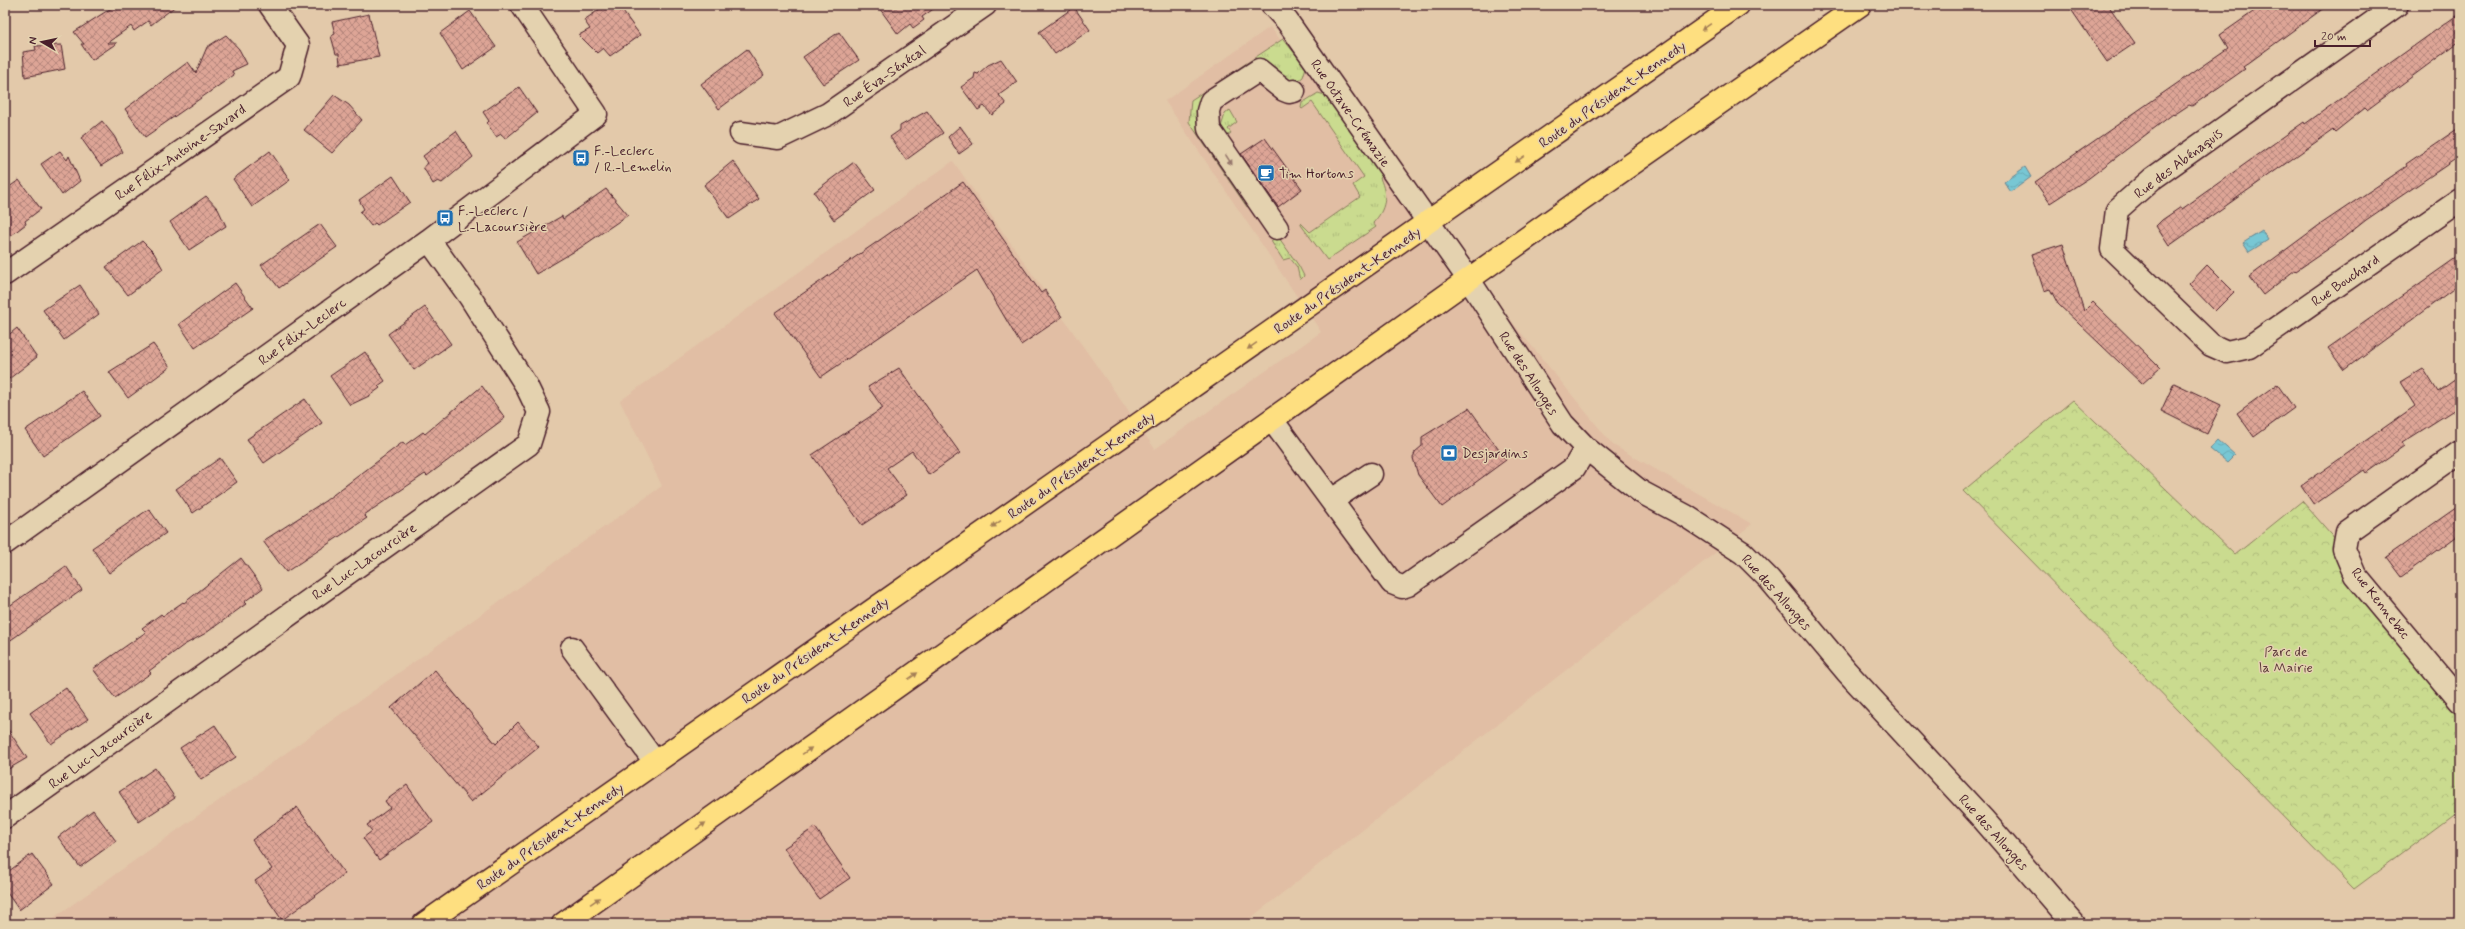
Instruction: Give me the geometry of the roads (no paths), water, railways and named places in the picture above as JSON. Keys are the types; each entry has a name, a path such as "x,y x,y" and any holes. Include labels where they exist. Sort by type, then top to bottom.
{"main road":[{"name":"Route du Président-Kennedy","path":"424,924 1738,5"},
{"path":"563,924 1469,280 1860,5"}],"street":[{"name":"Rue Félix-Antoine-Savard","path":"5,274 289,77 298,45 270,5"},
{"name":"Rue Félix-Leclerc","path":"5,543 429,240 596,118 522,5"},
{"name":"Rue Éva-Sénécal","path":"741,133 778,138 828,114 985,5"},
{"name":"Rue Octave-Crémazie","path":"1272,5 1287,21 1469,280"},
{"name":"Rue des Abénaquis","path":"2227,352 2211,345 2112,249 2117,210 2152,179 2397,5"},
{"path":"1277,228 1213,135 1208,121 1211,101 1255,71 1259,70 1264,73 1284,90 1289,92 1287,96"},
{"name":"Rue Bouchard","path":"2227,352 2249,347 2460,200"},
{"name":"Rue Luc-Lacourcière","path":"5,817 529,444 539,412 533,399 470,297 429,240"},
{"name":"Rue des Allonges","path":"1469,280 1563,424 1586,448 1641,492 1686,516 1743,553 1769,579 1847,672 1983,819 2074,924"},
{"path":"1272,420 1392,582 1402,586 1408,585 1574,468 1586,448"},
{"name":"Rue Kennebec","path":"2460,452 2347,532 2344,549 2355,575 2460,701"},
{"path":"1332,500 1371,474"},
{"path":"572,648 655,762"}],"water":[{"path":"2025,167 2031,177 2011,192 2004,182"},
{"path":"2262,231 2268,240 2249,252 2243,243"},
{"path":"2218,440 2235,455 2227,463 2210,449"}],"place":[{"name":"F.-Leclerc / R.-Lemelin","path":"581,158"},
{"name":"Tim Hortons","path":"1266,173"},
{"name":"F.-Leclerc / L.-Lacoursière","path":"445,218"},
{"name":"Desjardins","path":"1449,453"}],"park label":[{"name":"Parc de la Mairie","path":"2286,660"}]}
